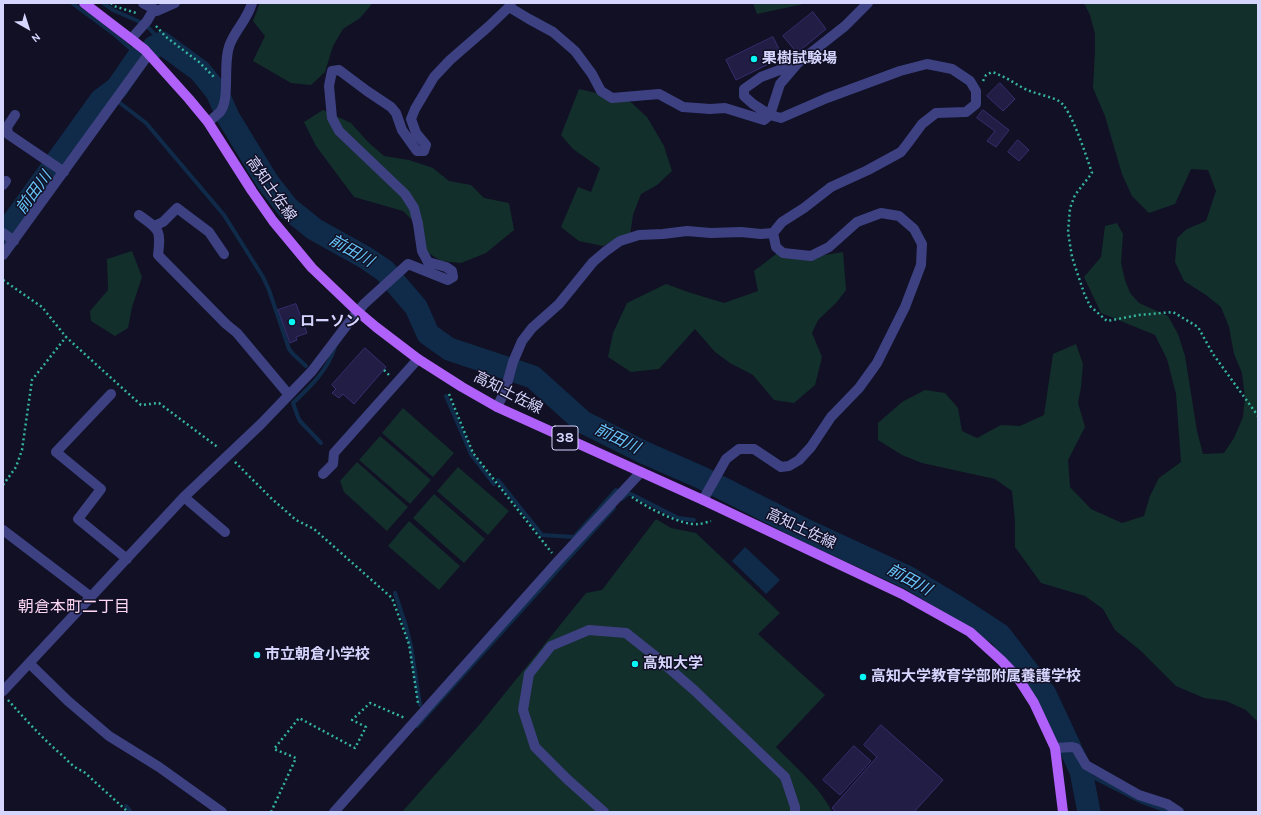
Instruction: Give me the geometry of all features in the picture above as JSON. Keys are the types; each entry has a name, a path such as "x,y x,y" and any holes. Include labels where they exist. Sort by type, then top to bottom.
{"main road":[{"name":"高知土佐線","path":"84,3 131,39 189,99 208,122 252,191 312,268 357,311 418,359 497,407 703,500 902,594 970,632 1002,660 1018,678 1063,747 1064,812"}],"street":[{"path":"143,3 147,19"},
{"path":"131,39 147,19 157,11 174,3"},
{"path":"208,122 221,111 226,96 226,68 230,45 249,13 252,3"},
{"path":"3,691 184,497 229,455 312,371 357,311 387,282 408,264 448,280 453,277 452,271 446,267 428,262 422,251 414,208 405,194 339,131 332,118 329,86 332,70 339,70 366,91 391,107 396,112 402,130 417,151 424,151 426,145 416,133 411,119 415,109 434,77 450,60 488,28 510,5 553,32 575,51 592,74 601,91 612,98 659,94 683,107 710,109 725,108 764,120 770,115 780,84 798,63 845,26 868,3"},
{"path":"3,255 8,237 62,171 148,55"},
{"path":"497,407 505,390 513,362 522,341 532,328 559,304 593,262 620,242 639,235 687,231 711,233 773,233 782,222 804,208 831,186 868,170 901,152 922,124 936,113 966,112 976,104 976,91 970,81 952,69 927,64 900,71 827,98 781,118 770,115 744,96 744,89 761,78 798,63"},
{"path":"15,115 7,127 8,134 62,171"},
{"path":"154,226 162,222 177,208 209,232 224,254"},
{"path":"703,500 726,459 739,449 754,449 781,467 789,466 799,460 811,447 832,417 860,388 877,363 905,307 921,265 922,244 914,229 899,216 881,213 857,222 829,248 811,256 783,253 776,246 773,233"},
{"path":"139,215 154,226 160,237 158,255 226,324 237,333 289,395"},
{"path":"323,474 333,464 334,453 418,359"},
{"path":"111,394 56,452 101,489 78,519 127,559"},
{"path":"334,812 558,561 641,472"},
{"path":"184,497 225,532"},
{"path":"3,530 91,597"},
{"path":"604,812 567,779 535,747 523,710 529,674 551,646 589,630 626,633 694,690 785,777 795,807 794,812"},
{"path":"29,663 68,701 109,736 159,767 222,812"},
{"path":"1063,747 1076,748 1086,765 1139,795 1167,804 1179,812"}],"path":[{"path":"111,3 114,6 147,19 166,37 199,62 215,78 226,96"},
{"path":"976,91 986,75 992,72 1002,75 1027,90 1060,101 1068,110 1092,172 1075,195 1070,208 1068,232 1072,257 1090,306 1107,321 1139,314 1173,312 1198,327 1213,354 1258,416"},
{"path":"3,280 42,307 66,337"},
{"path":"449,394 473,453 558,561"},
{"path":"229,455 271,498 296,520 314,529 392,598 409,644 417,718 370,703 352,720 366,727 355,748 299,718 274,749 296,758 271,812"},
{"path":"637,501 678,521 688,524 698,524 711,521"},
{"path":"3,694 24,718 78,770 83,771 128,812"}],"green space":[{"path":"260,3 372,4 360,18 343,29 333,46 325,72 311,85 291,83 253,61 265,36 253,21"},
{"path":"753,3 808,3 757,14"},
{"path":"1084,3 1258,3 1258,722 1246,710 1226,701 1204,698 1176,686 1141,651 1115,630 1103,609 1085,596 1041,583 1015,547 1015,521 1012,491 995,479 922,463 902,455 878,440 878,423 902,402 925,390 945,393 958,408 962,431 977,438 1001,425 1020,426 1044,415 1053,354 1076,344 1083,364 1078,403 1085,427 1068,460 1070,487 1091,509 1122,523 1144,516 1150,496 1159,478 1181,462 1176,394 1167,359 1155,335 1101,313 1084,277 1101,257 1105,226 1117,223 1123,234 1121,263 1130,293 1139,303 1168,316 1178,334 1185,356 1197,431 1203,454 1224,453 1234,438 1243,417 1245,397 1242,373 1234,354 1229,327 1221,307 1184,281 1175,262 1177,238 1187,229 1206,221 1216,191 1208,170 1191,169 1175,204 1149,213 1132,196 1122,174 1105,116 1093,88 1095,34 1090,15"},
{"path":"579,89 596,93 624,96 647,117 664,146 672,171 657,185 641,194 633,215 630,235 603,246 579,241 561,227 578,187 591,192 600,168 573,149 561,135"},
{"path":"323,110 351,123 368,142 384,156 409,160 433,168 449,181 471,185 484,198 509,203 514,230 486,253 461,263 441,261 419,247 415,223 403,211 354,197 316,146 304,122"},
{"path":"132,251 142,277 132,307 128,328 115,336 91,321 90,311 108,290 107,259"},
{"path":"780,251 807,258 843,252 846,290 837,302 818,320 812,333 822,357 815,385 794,403 774,400 753,375 730,363 715,352 695,329 659,369 631,372 608,357 613,333 627,303 666,284 724,303 758,291 754,271"},
{"path":"403,408 454,453 433,477 382,433"},
{"path":"380,436 431,480 410,504 359,460"},
{"path":"357,462 408,507 387,531 344,492 340,481"},
{"path":"458,467 509,511 488,535 437,491"},
{"path":"434,494 485,539 464,563 413,518"},
{"name":"高知大学","path":"656,519 671,528 696,533 780,613 758,634 825,695 776,747 821,794 832,812 402,812 480,724 586,593 602,590"},
{"path":"409,521 460,566 439,590 388,546"}],"water":[{"path":"745,547 780,580 766,594 732,561"}],"building":[{"path":"813,12 826,29 797,53 783,36"},
{"name":"果樹試験場","path":"773,37 783,57 736,80 726,60"},
{"path":"1000,83 1015,99 1003,111 987,96"},
{"path":"983,110 1009,130 996,147 987,141 995,131 977,118"},
{"path":"1018,140 1029,150 1019,161 1008,152"},
{"name":"ローソン","path":"296,304 307,333 296,337 297,340 290,343 278,310"},
{"path":"365,348 386,367 354,404 343,394 339,398 332,393 336,389 332,385"},
{"path":"881,725 943,780 914,812 836,812 832,808 877,757 864,745"},
{"path":"854,746 871,761 840,795 823,780"}],"waterway":[{"path":"72,3 115,35 139,56"},
{"path":"103,3 113,10 138,21 149,28 162,43"},
{"name":"前田川","path":"154,47 162,43 200,71 217,92 228,117 267,181 288,208 314,229 366,258 385,271 416,307 428,334 449,349 533,377 583,422 645,453 700,477 805,530 909,578 1000,635 1045,694 1081,771 1089,812"},
{"name":"前田川","path":"3,236 101,100 117,88 139,56"},
{"path":"120,103 146,123 224,215 263,277 269,290 289,349 306,366"},
{"path":"321,443 300,421 293,403 323,371 335,347"},
{"path":"446,396 471,454 494,484"},
{"path":"498,480 542,535 574,537 616,490"},
{"path":"622,499 628,494 631,494 678,518 694,520"},
{"path":"417,726 614,508"},
{"path":"395,593 411,646 420,705"},
{"path":"1081,771 1140,801 1170,812"},
{"path":"126,806 130,811"}],"place":[{"name":"果樹試験場","path":"754,59"},
{"name":"ローソン","path":"292,322"},
{"name":"市立朝倉小学校","path":"257,655"},
{"name":"高知大学","path":"635,664"},
{"name":"高知大学教育学部附属養護学校","path":"863,677"}],"district":[{"name":"朝倉本町二丁目","path":"74,607"}]}
